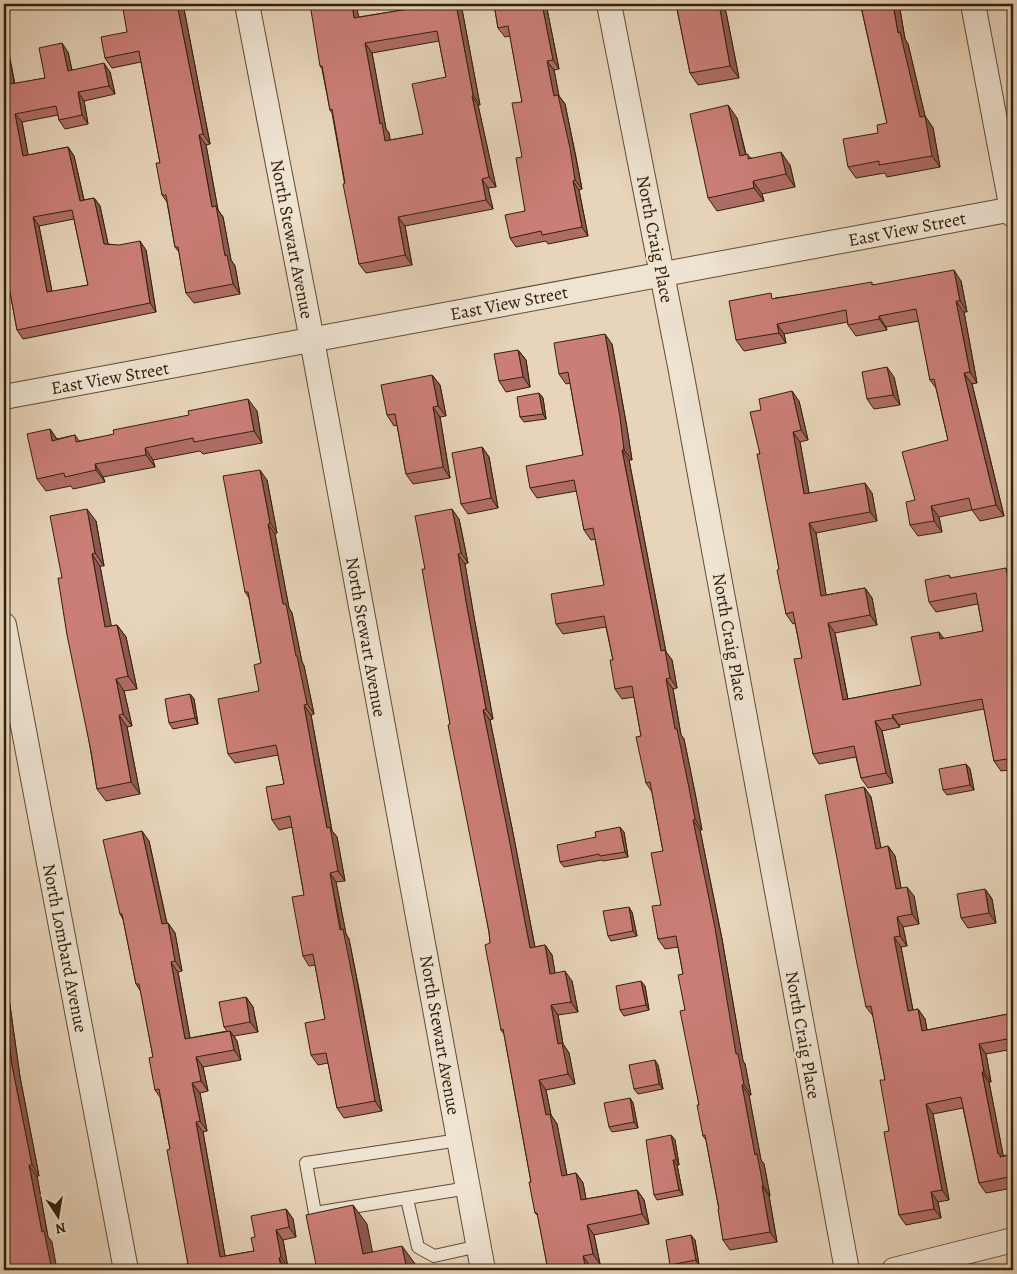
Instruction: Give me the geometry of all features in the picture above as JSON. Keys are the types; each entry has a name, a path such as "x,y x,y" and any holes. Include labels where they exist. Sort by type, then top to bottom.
{"street":[{"name":"North Stewart Avenue","path":"247,4 312,340 483,1270"},
{"name":"North Craig Place","path":"609,4 662,275 847,1270"},
{"path":"973,4 1013,211"},
{"name":"East View Street","path":"4,397 1013,211"},
{"name":"North Lombard Avenue","path":"4,626 126,1270"},
{"path":"894,1270 1013,1240"}],"lane":[{"path":"459,1140 306,1163 315,1213 468,1188"},
{"path":"407,1199 418,1247 434,1256 479,1246"}],"building":[{"path":"131,4 177,4 203,134 199,135 212,207 216,206 225,256 227,255 233,284 186,293 178,247 175,247 166,195 162,195 156,163 160,163 139,51 105,58 101,37 127,32 123,9 132,7"},
{"path":"310,4 352,4 354,18 427,6 427,4 456,4 472,96 489,177 482,179 486,200 398,217 405,255 359,264 343,184 345,183 332,109 330,110 322,66 320,66","holes":["437,31 446,77 412,84 423,134 385,141 365,43"]},
{"path":"494,4 542,4 553,60 547,61 554,96 558,95 570,148 575,180 573,181 582,227 542,235 541,231 510,238 505,215 525,211 516,158 522,157 512,103 522,102 508,26 498,28"},
{"path":"676,4 719,4 730,66 690,73"},
{"path":"858,4 893,4 898,33 900,32 920,117 925,116 932,156 879,165 879,161 848,167 843,139 878,133 877,125 887,123 861,6 858,6"},
{"path":"62,43 68,71 104,63 109,86 78,92 82,115 59,120 56,106 15,114 23,156 68,147 80,201 94,198 104,244 119,245 140,241 150,303 17,330 4,271 4,51 10,84 45,78 39,48","holes":["72,210 88,285 47,292 33,217"]},
{"path":"728,105 740,156 748,154 748,159 781,152 786,174 753,181 754,188 708,198 690,114"},
{"path":"954,270 960,301 956,301 970,372 964,373 996,505 972,510 969,498 931,506 934,521 910,525 906,502 915,500 902,452 948,440 934,379 930,380 916,309 879,316 879,319 848,325 846,310 777,324 779,333 736,340 729,301 771,293 772,299 872,282 872,285"},
{"path":"605,334 620,417 624,450 622,450 661,651 665,650 670,678 666,679 675,729 677,729 695,819 693,820 715,928 736,1054 738,1054 744,1085 742,1085 755,1155 757,1154 763,1185 770,1232 723,1240 719,1209 705,1135 703,1136 697,1105 699,1105 680,1011 685,1010 678,975 683,974 676,936 658,939 652,906 661,905 651,853 663,851 650,782 646,783 636,737 641,736 632,686 615,689 610,660 613,660 604,616 556,624 551,594 604,585 593,528 584,530 574,480 530,488 526,466 583,455 568,372 559,374 554,343"},
{"path":"518,350 523,377 499,381 494,354"},
{"path":"887,367 893,395 867,399 862,372"},
{"path":"432,375 438,406 433,407 443,467 406,474 395,414 387,415 381,385"},
{"path":"792,391 801,430 793,432 804,494 865,483 870,512 809,523 821,596 865,588 870,615 828,623 843,700 921,685 911,637 939,632 940,639 983,631 976,593 929,602 925,580 949,575 950,578 1006,568 1013,608 1013,791 1007,759 994,761 982,699 892,715 893,718 875,721 886,773 861,778 854,746 813,754 794,659 802,658 793,612 786,614 757,454 760,454 750,412 761,410 759,399"},
{"path":"539,393 543,414 520,417 517,397"},
{"path":"248,399 254,431 194,442 193,438 145,448 146,455 95,464 96,470 65,477 64,473 37,479 27,434 50,429 52,441 75,435 76,442 114,434 113,430 189,415 188,411"},
{"path":"482,447 491,498 461,504 452,453"},
{"path":"260,470 283,604 286,604 307,704 304,705 327,828 330,827 338,871 330,873 340,930 343,929 375,1101 337,1108 326,1053 311,1055 305,1023 325,1019 313,954 303,956 292,897 304,895 290,816 272,820 266,787 284,784 276,745 228,754 218,699 259,691 254,665 261,663 248,592 245,592 223,476"},
{"path":"87,509 95,553 92,554 105,627 117,625 128,676 116,679 123,714 119,715 131,782 97,789 67,635 58,578 62,578 50,516"},
{"path":"452,509 461,553 458,554 467,607 486,709 483,710 530,948 545,945 550,974 565,971 571,1002 551,1005 558,1044 562,1043 568,1074 539,1080 546,1115 550,1114 562,1176 576,1173 581,1200 637,1190 642,1214 587,1225 593,1254 583,1256 586,1270 548,1270 537,1213 535,1213 503,1029 501,1030 485,945 490,943 489,932 448,725 450,724 422,569 425,569 415,516"},
{"path":"190,694 195,718 169,723 165,699"},
{"path":"966,764 970,785 943,790 939,769"},
{"path":"864,787 876,849 888,846 896,889 907,887 912,914 897,917 900,936 894,937 908,1011 918,1009 922,1031 1013,1013 1013,1038 979,1044 984,1072 982,1072 998,1154 1000,1154 1000,1157 1013,1154 1013,1176 979,1183 961,1097 926,1104 942,1190 931,1192 934,1209 899,1215 884,1132 889,1131 880,1080 885,1080 871,1006 866,1007 825,795"},
{"path":"620,827 625,852 600,856 599,854 560,862 557,845 596,837 595,832"},
{"path":"142,831 162,924 168,923 175,961 171,962 185,1039 230,1031 234,1050 196,1057 201,1081 192,1083 200,1121 196,1122 220,1257 254,1251 251,1238 255,1237 251,1216 286,1209 289,1227 276,1230 282,1270 187,1270 186,1264 188,1264 167,1150 170,1149 159,1089 155,1090 149,1058 153,1057 139,984 136,984 122,914 120,914 103,840"},
{"path":"985,889 989,913 961,918 957,894"},
{"path":"629,907 633,931 608,936 603,911"},
{"path":"641,981 646,1005 620,1010 616,986"},
{"path":"246,997 250,1022 224,1027 219,1002"},
{"path":"4,1004 12,1066 32,1165 29,1165 42,1232 44,1231 52,1270 4,1270 4,1251 7,1250 4,1232"},
{"path":"655,1060 659,1084 634,1089 629,1065"},
{"path":"630,1098 634,1122 609,1127 604,1103"},
{"path":"671,1135 676,1160 673,1160 679,1190 654,1195 646,1140"},
{"path":"353,1205 363,1254 402,1246 407,1270 317,1270 306,1215"},
{"path":"691,1235 696,1260 670,1265 666,1240"}]}
